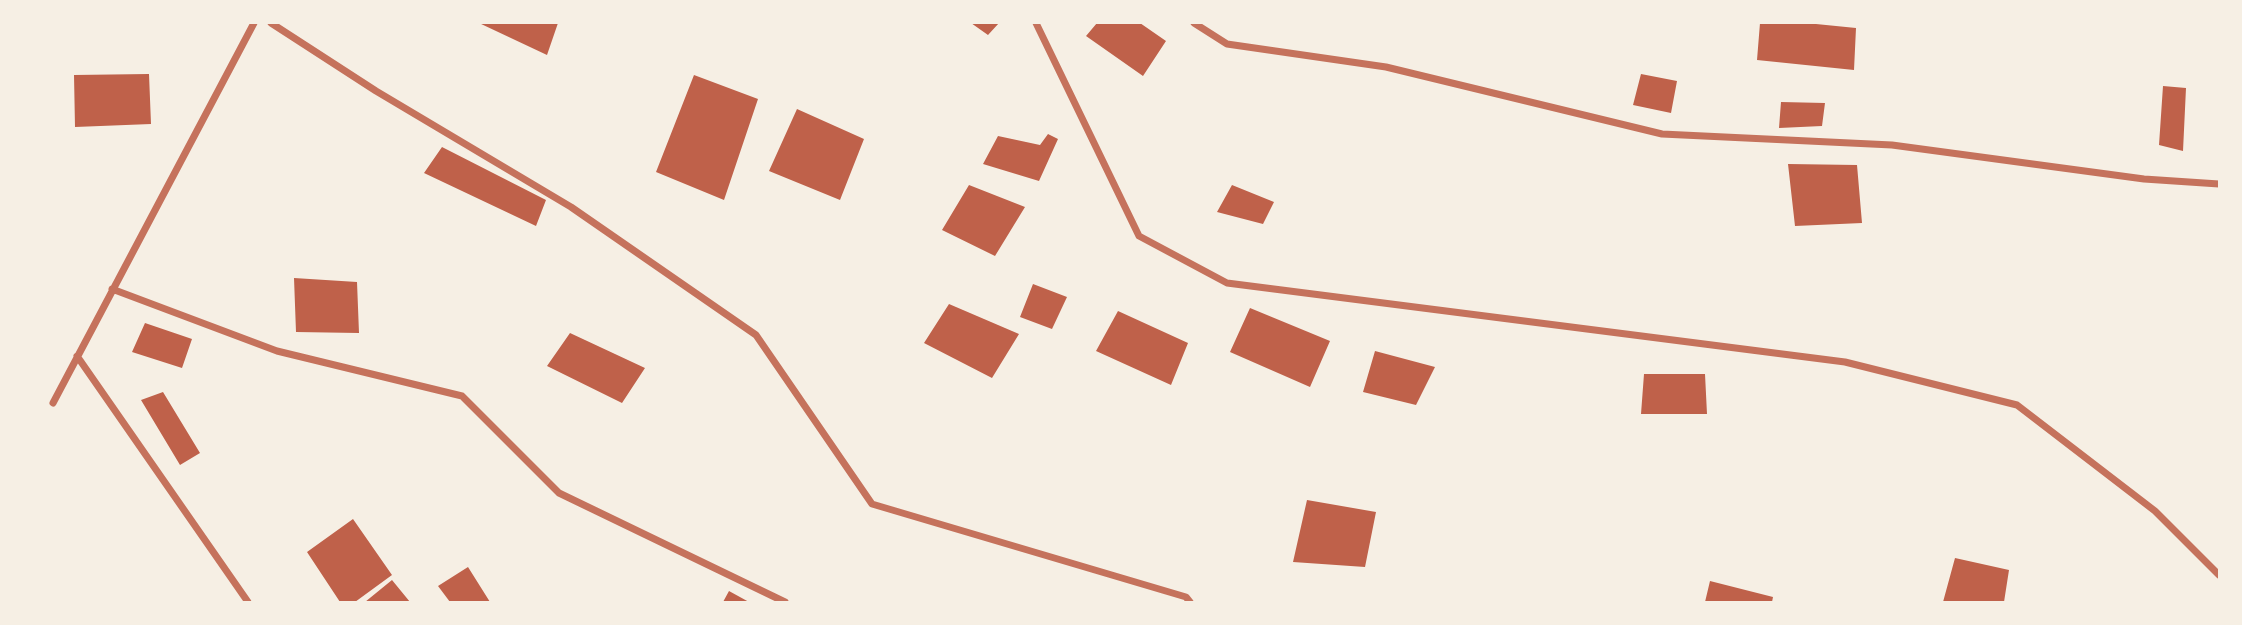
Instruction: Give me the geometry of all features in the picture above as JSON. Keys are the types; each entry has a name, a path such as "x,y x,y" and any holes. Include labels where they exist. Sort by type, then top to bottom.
{"street":[{"path":"52,403 254,23"},
{"path":"271,23 376,92 571,207 756,335 872,504 1186,597 1190,602"},
{"path":"1036,23 1139,236 1227,283 1845,362 2017,405 2155,511 2219,575"},
{"path":"1194,23 1227,44 1386,67 1662,134 1892,145 2144,179 2219,184"},
{"path":"113,289 276,351 462,396 559,493 785,602"},
{"path":"77,356 248,602"}],"building":[{"path":"479,23 558,23 547,55"},
{"path":"971,23 999,23 988,35"},
{"path":"1097,23 1140,23 1166,41 1143,76 1086,36"},
{"path":"1760,23 1806,23 1856,28 1854,70 1757,60"},
{"path":"149,74 151,124 75,127 74,75"},
{"path":"1641,74 1677,81 1671,113 1633,105"},
{"path":"694,75 758,99 724,200 656,172"},
{"path":"2163,86 2186,88 2183,151 2159,145"},
{"path":"1781,102 1825,103 1822,126 1779,128"},
{"path":"797,109 864,139 840,200 769,171"},
{"path":"1048,134 1058,139 1039,181 983,164 998,136 1040,145"},
{"path":"442,147 546,200 536,226 424,173"},
{"path":"1788,164 1857,165 1862,223 1795,226"},
{"path":"969,185 1025,207 995,256 942,230"},
{"path":"1232,185 1274,202 1263,224 1217,212"},
{"path":"294,278 357,282 359,333 296,332"},
{"path":"1033,284 1067,297 1052,329 1020,317"},
{"path":"949,304 1019,334 992,378 924,343"},
{"path":"1250,308 1330,341 1310,387 1230,352"},
{"path":"1118,311 1188,343 1171,385 1096,351"},
{"path":"145,323 192,339 182,368 132,352"},
{"path":"570,333 645,368 622,403 547,366"},
{"path":"1375,351 1435,367 1416,405 1363,392"},
{"path":"1644,374 1705,374 1707,414 1641,414"},
{"path":"163,392 200,453 180,465 141,400"},
{"path":"1307,500 1376,512 1365,567 1293,562"},
{"path":"353,519 392,575 355,602 340,602 307,552"},
{"path":"1955,558 2009,570 2004,602 1943,602"},
{"path":"468,567 490,602 450,602 438,586"},
{"path":"392,580 410,602 365,602"},
{"path":"1710,581 1773,597 1772,602 1705,602"},
{"path":"729,591 749,602 723,602"}]}
